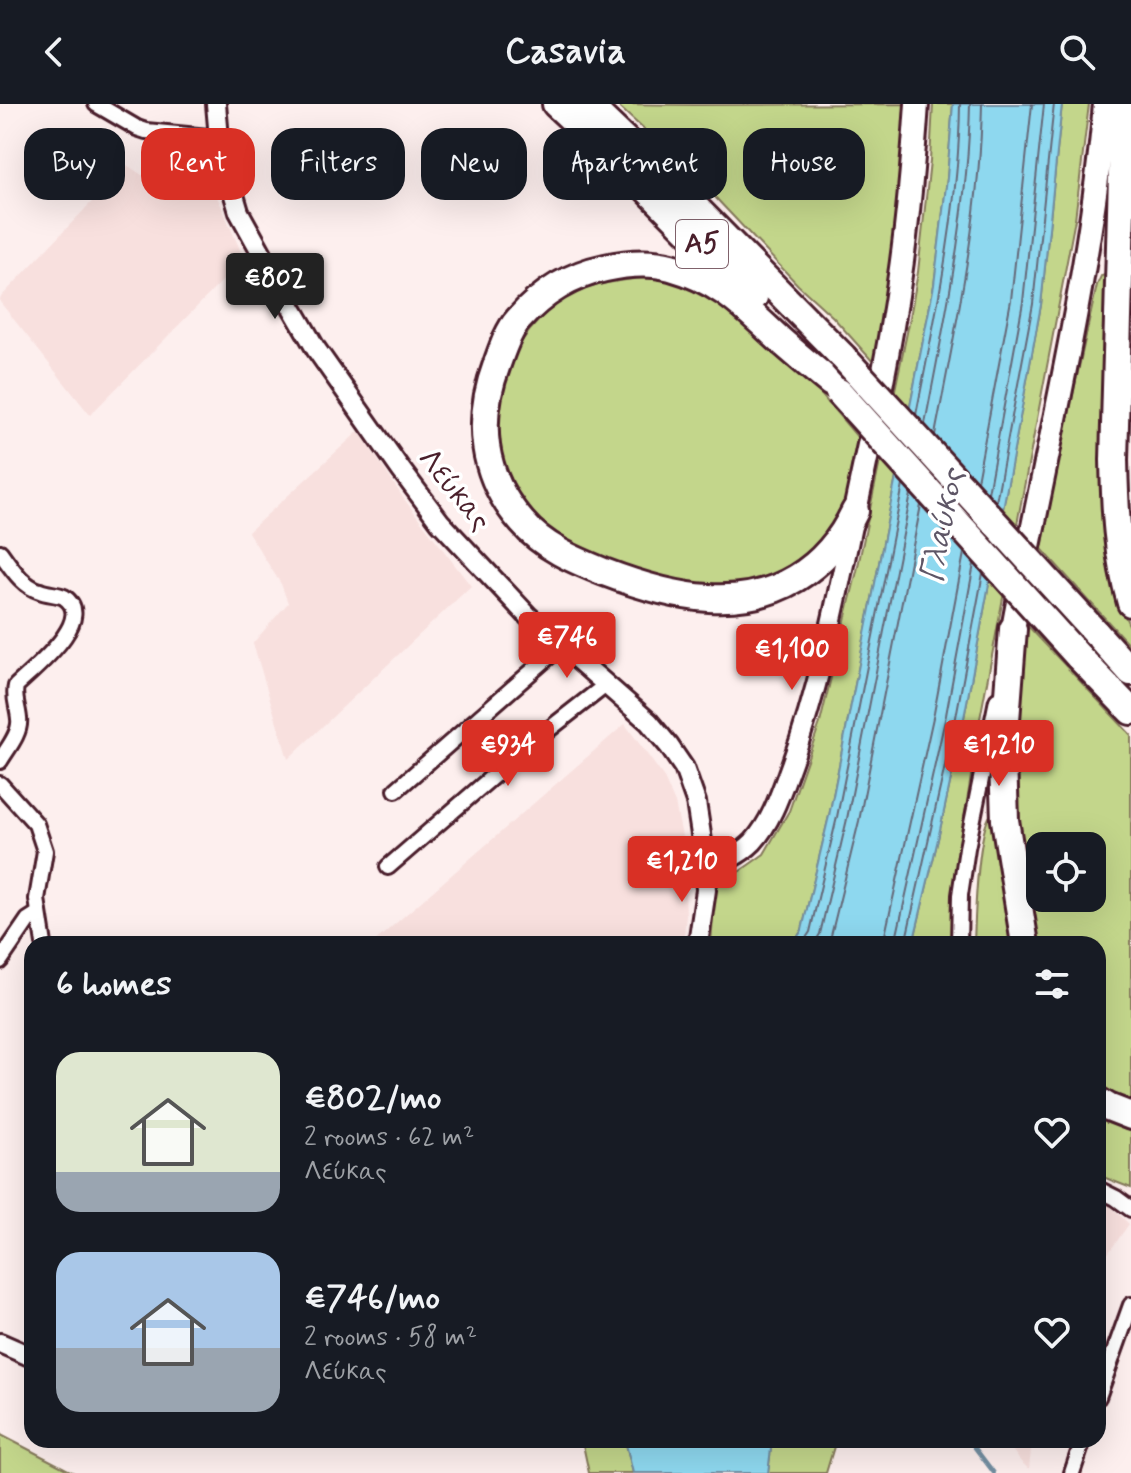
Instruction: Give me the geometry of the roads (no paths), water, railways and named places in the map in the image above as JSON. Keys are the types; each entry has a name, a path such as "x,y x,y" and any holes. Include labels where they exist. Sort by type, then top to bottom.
{"highway":[{"name":"Α5","path":"556,104 704,245 799,345 1131,714"},
{"name":"Α5","path":"587,104 691,203 843,357 1131,672"},
{"path":"1124,104 1115,506 1119,553 1131,603"},
{"path":"835,388 728,293 671,267 621,264 589,272 554,288 517,322 488,387 483,421 487,459 502,494 523,523 551,548 619,577 667,593 700,598 726,599 763,594 789,583 814,567 836,545 855,511"},
{"path":"1013,629 1003,759 1005,820 1024,936"},
{"path":"1106,1106 1131,1116"}],"main road":[{"path":"855,511 899,281 911,193 917,104"},
{"path":"1013,629 1079,302 1093,214 1105,104"}],"street":[{"path":"96,104 141,129"},
{"name":"Λεύκας","path":"216,104 218,128"},
{"name":"Λεύκας","path":"235,200 239,212 316,349 440,522 528,616 649,722 684,768 696,802 702,838 706,890 699,936"},
{"path":"704,867 727,860 753,842 778,801 818,679 855,511"},
{"path":"0,552 31,588 64,597 72,607 73,615 73,624 64,639 16,686 13,695 20,722 0,761"},
{"path":"959,936 960,895 967,848 1013,629"},
{"path":"396,790 561,646"},
{"path":"388,867 520,752 607,684"},
{"path":"0,784 36,824 45,851 37,899 43,936"},
{"path":"0,961 28,920 39,913"},
{"path":"1106,1193 1131,1209"},
{"path":"1106,1374 1131,1305"},
{"path":"0,1343 24,1354"},
{"path":"1106,1348 1114,1350"},
{"path":"1072,1473 1080,1448"}],"water":[{"name":"Γλαύκος","path":"953,104 1062,104 1041,305 964,718 915,936 798,936 829,816 934,285"},
{"path":"627,1448 771,1448 768,1473 633,1473"}],"waterway":[{"path":"975,1448 994,1473"}]}
